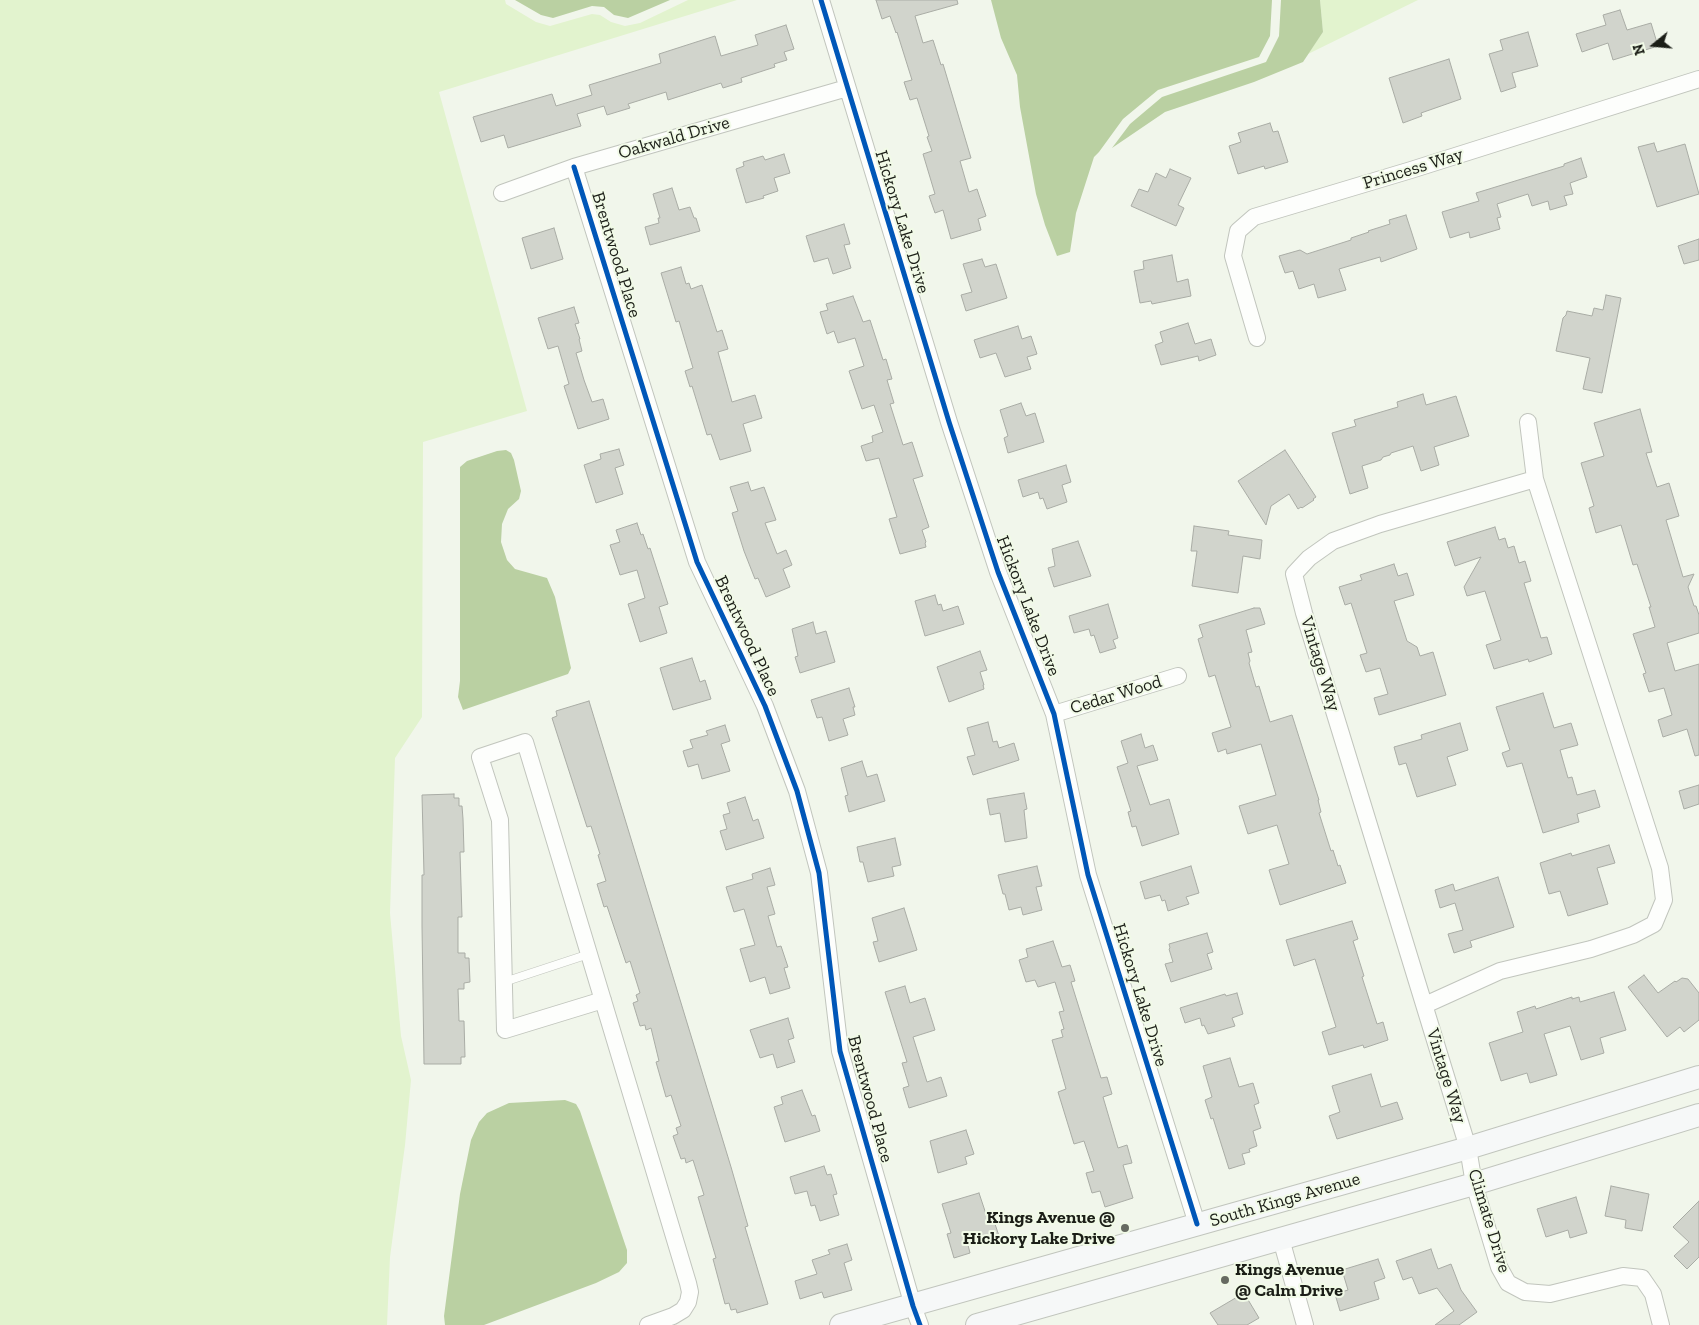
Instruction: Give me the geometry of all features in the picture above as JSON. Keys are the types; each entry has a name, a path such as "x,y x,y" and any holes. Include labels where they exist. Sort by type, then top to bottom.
{"main road":[{"name":"South Kings Avenue","path":"841,1325 916,1315 1197,1224 1468,1148 1699,1077"},
{"name":"South Kings Avenue","path":"977,1325 1474,1184 1699,1115"}],"street":[{"name":"Hickory Lake Drive","path":"821,0 946,412 992,553 1054,714 1088,875 1197,1224"},
{"name":"Princess Way","path":"1257,338 1233,256 1238,231 1254,217 1699,79"},
{"name":"Oakwald Drive","path":"502,193 574,167 847,88"},
{"name":"Brentwood Place","path":"574,167 697,562 765,706 797,791 819,873 840,1051 916,1315"},
{"name":"Vintage Way","path":"1425,1005 1500,971 1591,949 1634,935 1654,924 1664,900 1660,868 1535,479 1528,422"},
{"name":"Vintage Way","path":"1468,1148 1306,623 1294,574 1309,558 1333,541 1380,524 1535,479"},
{"name":"Cedar Wood","path":"1054,714 1178,676"},
{"path":"603,1000 505,1030 500,820 480,757 525,742 603,1000 690,1292 688,1302 683,1310 673,1316 648,1325"},
{"name":"Climate Drive","path":"1468,1148 1474,1184 1499,1267 1508,1282 1525,1292 1550,1294 1623,1276 1642,1278 1653,1294 1662,1325"},
{"path":"1281,1239 1305,1325"}],"lane":[{"path":"504,982 589,954"}],"shaded area":[{"path":"0,0 505,0 506,4 536,22 550,26 592,14 600,15 611,22 625,26 640,23 688,0 737,0 439,92 527,411 423,442 422,717 395,758 390,913 401,1036 411,1080 405,1145 390,1257 387,1325 0,1325"},
{"path":"515,0 670,0 628,18 614,15 604,7 592,6 553,18 541,15"},
{"path":"991,0 1272,0 1270,36 1259,57 1158,90 1123,119 1094,157 1076,213 1070,252 1057,256 1036,194 1020,107 1017,75 1001,38"},
{"path":"1281,0 1320,0 1323,32 1303,62 1254,82 1165,112 1112,148 1130,124 1162,97 1266,62 1279,36"},
{"path":"1320,0 1418,0 1308,54 1323,32"},
{"path":"506,450 511,453 514,460 521,491 519,499 508,509 502,524 501,542 507,560 515,569 547,578 555,597 571,668 568,674 463,710 458,697 460,681 460,467 467,461"},
{"path":"565,1100 576,1104 580,1111 627,1250 627,1263 619,1272 596,1283 484,1325 445,1325 444,1316 460,1194 471,1140 479,1122 487,1113 509,1103"}],"building":[{"path":"876,0 957,0 958,4 915,16 923,43 933,40 941,65 943,64 971,158 960,161 969,192 977,189 986,216 978,219 981,230 951,239 943,210 935,213 929,196 935,194 923,154 932,151 927,137 929,136 917,98 910,100 904,82 912,80 897,32 890,16 882,19"},
{"path":"1620,10 1627,30 1651,23 1658,46 1613,60 1608,43 1582,52 1576,34 1606,25 1603,15"},
{"path":"786,25 794,49 784,52 787,60 774,64 775,67 741,78 742,82 723,88 721,83 668,100 666,92 628,104 630,108 607,115 604,106 577,114 581,126 508,148 504,135 481,142 473,117 552,94 556,106 592,95 589,85 661,63 659,54 715,36 721,56 758,45 755,35"},
{"path":"1528,32 1538,66 1512,73 1516,87 1501,92 1489,54 1503,50 1500,40"},
{"path":"1449,59 1461,99 1421,113 1422,116 1403,123 1389,78"},
{"path":"1270,123 1273,132 1278,131 1288,162 1265,169 1264,166 1238,174 1229,146 1241,142 1238,133"},
{"path":"1654,143 1657,152 1685,144 1699,194 1657,207 1638,147"},
{"path":"784,154 790,173 774,178 778,191 763,196 764,198 746,203 736,169 744,166 743,162 763,156 765,160"},
{"path":"1581,158 1587,177 1570,183 1573,194 1564,196 1567,205 1550,210 1548,201 1532,206 1528,194 1497,204 1501,217 1497,218 1500,229 1470,238 1469,232 1450,238 1442,212 1479,201 1476,193 1564,166 1564,164"},
{"path":"1170,169 1191,178 1178,205 1184,208 1176,226 1131,206 1139,189 1148,192 1156,173 1166,178"},
{"path":"672,188 679,210 690,207 700,231 650,245 645,227 659,223 658,218 660,218 653,194"},
{"path":"1406,215 1417,249 1381,262 1380,257 1339,269 1346,290 1318,298 1314,284 1299,289 1293,271 1285,273 1279,256 1300,250 1307,254 1351,240 1351,238 1368,231 1390,224 1389,220"},
{"path":"844,224 850,244 844,245 851,268 833,274 828,258 814,262 806,236"},
{"path":"554,228 563,259 531,269 522,238"},
{"path":"1699,239 1699,260 1684,264 1678,246"},
{"path":"1172,255 1177,282 1188,279 1191,296 1152,304 1151,301 1140,303 1134,271 1144,269 1143,261"},
{"path":"982,259 985,267 996,264 1007,298 966,311 961,295 972,292 963,264"},
{"path":"681,267 686,284 689,283 691,289 702,285 717,332 722,330 728,349 718,352 732,402 755,395 762,418 743,424 751,451 720,460 711,434 707,435 692,386 690,387 685,371 693,368 679,321 676,322 661,273"},
{"path":"1606,295 1621,298 1602,393 1583,389 1590,358 1556,351 1563,318 1567,311 1592,316 1594,308 1603,310"},
{"path":"853,296 863,322 870,320 883,360 886,359 892,379 887,380 894,403 890,404 903,445 912,442 923,476 913,479 929,527 922,530 926,547 900,554 889,519 897,517 879,458 866,461 861,446 873,442 872,436 883,432 874,405 862,409 849,371 864,366 855,338 838,343 834,331 827,334 820,312 828,310 826,304"},
{"path":"574,307 579,323 575,324 582,351 576,353 584,380 592,402 603,399 609,419 578,429 564,386 569,384 558,346 548,349 538,318"},
{"path":"1188,323 1195,344 1211,339 1216,355 1199,361 1198,356 1161,365 1155,345 1163,342 1160,332"},
{"path":"1018,326 1022,339 1031,336 1037,354 1027,357 1031,369 1005,377 996,353 980,358 974,340"},
{"path":"1423,394 1426,405 1456,396 1469,436 1434,447 1439,465 1421,471 1413,446 1391,453 1381,460 1362,466 1368,488 1350,494 1332,433 1356,426 1354,420 1398,407 1397,402"},
{"path":"1021,403 1026,416 1035,413 1044,442 1008,453 1004,438 1008,436 1000,410"},
{"path":"1640,409 1652,452 1646,453 1657,487 1669,483 1679,516 1666,520 1683,577 1694,574 1688,587 1699,615 1699,633 1667,643 1675,671 1699,664 1699,755 1695,756 1687,729 1663,737 1658,720 1672,715 1664,688 1649,692 1643,674 1646,673 1633,634 1655,627 1649,607 1651,607 1637,564 1633,565 1621,525 1596,533 1589,508 1594,506 1581,463 1604,456 1594,423"},
{"path":"619,449 624,465 615,468 623,494 596,503 584,465 601,459 600,454"},
{"path":"1285,450 1316,497 1298,509 1289,494 1271,506 1266,525 1238,481"},
{"path":"1066,465 1071,482 1062,485 1067,502 1047,509 1043,498 1040,499 1038,492 1023,497 1018,480"},
{"path":"748,482 751,491 764,487 776,520 765,523 777,554 786,550 792,565 783,569 790,587 766,597 758,578 755,579 732,513 738,511 730,487"},
{"path":"637,523 648,549 650,548 668,604 659,607 667,633 640,642 628,604 645,598 637,570 620,575 610,545 620,542 616,530"},
{"path":"1194,526 1229,531 1228,535 1262,540 1260,559 1243,556 1238,593 1192,586 1197,551 1191,551"},
{"path":"1495,527 1499,540 1505,538 1508,548 1514,546 1519,563 1525,561 1531,581 1524,583 1541,638 1547,637 1552,654 1529,662 1528,659 1494,669 1486,645 1501,640 1485,591 1467,596 1464,587 1481,557 1455,566 1447,542"},
{"path":"1078,541 1091,576 1054,587 1048,568 1055,566 1052,549"},
{"path":"1394,564 1398,576 1407,573 1414,595 1394,601 1407,641 1417,647 1420,656 1433,652 1446,695 1379,715 1374,698 1388,694 1380,668 1366,672 1360,655 1367,653 1351,603 1345,605 1339,587 1362,580 1360,575"},
{"path":"935,595 938,605 941,604 943,611 958,606 964,624 925,636 915,601"},
{"path":"1108,604 1118,638 1113,640 1116,648 1100,653 1094,635 1091,636 1089,629 1074,633 1069,616"},
{"path":"1254,608 1260,608 1265,624 1246,630 1252,652 1248,653 1249,663 1256,687 1259,686 1270,722 1292,715 1319,800 1321,812 1319,813 1331,851 1333,850 1346,883 1280,905 1269,870 1289,864 1277,825 1248,834 1239,806 1276,795 1261,744 1227,754 1226,749 1218,752 1212,733 1231,727 1215,675 1209,677 1198,639 1203,637 1199,625"},
{"path":"813,622 816,634 826,631 835,662 800,673 795,657 798,656 792,629"},
{"path":"980,651 987,670 980,672 984,689 949,702 937,667"},
{"path":"692,658 700,682 705,680 711,699 673,710 660,668"},
{"path":"849,688 855,707 853,707 855,715 843,719 848,735 829,741 822,717 817,718 811,700"},
{"path":"1543,693 1554,728 1571,723 1578,745 1560,750 1568,778 1572,777 1577,795 1595,790 1600,807 1577,814 1579,822 1543,833 1522,763 1507,767 1502,753 1510,750 1496,707"},
{"path":"589,701 731,1167 748,1226 745,1227 768,1304 737,1313 736,1309 731,1310 729,1303 725,1304 713,1259 716,1258 698,1197 704,1195 693,1160 686,1163 685,1158 681,1159 673,1136 678,1134 676,1128 681,1126 671,1095 666,1097 656,1062 659,1061 651,1028 646,1030 645,1025 640,1026 633,1003 638,1001 636,995 640,993 630,961 626,963 607,906 604,907 597,884 606,881 598,855 600,854 591,826 587,827 552,718 557,716 556,711"},
{"path":"988,722 993,742 997,741 999,748 1014,743 1019,760 973,775 967,757 975,755 967,728"},
{"path":"1460,723 1468,750 1447,757 1456,785 1417,797 1406,763 1399,765 1394,747 1422,739 1421,735"},
{"path":"725,725 730,741 721,744 730,771 702,779 698,764 688,767 683,751 693,748 690,740 708,735 706,731"},
{"path":"1141,734 1145,748 1153,745 1158,760 1137,766 1150,805 1169,799 1179,834 1142,846 1136,826 1132,827 1128,812 1131,811 1117,767 1128,763 1121,741"},
{"path":"862,761 867,777 877,774 885,801 849,812 845,796 848,795 841,768"},
{"path":"1699,785 1699,804 1684,809 1679,791"},
{"path":"1024,793 1027,809 1024,810 1027,838 1005,842 1000,813 990,815 987,799"},
{"path":"454,794 454,798 459,798 459,806 462,806 464,852 460,852 462,917 458,917 458,953 465,953 465,958 469,958 470,982 464,983 464,989 458,989 459,1021 464,1021 465,1057 461,1057 461,1064 424,1064 422,795"},
{"path":"745,797 753,821 758,819 764,838 726,850 720,831 727,829 723,815 730,813 727,803"},
{"path":"895,838 901,865 892,867 894,876 868,882 863,862 860,862 857,847"},
{"path":"1609,845 1615,863 1597,868 1608,904 1568,916 1560,891 1549,894 1540,863 1571,853 1572,856"},
{"path":"1037,866 1042,886 1036,887 1042,910 1023,915 1021,907 1009,910 998,875"},
{"path":"1191,866 1199,893 1186,897 1189,904 1168,911 1165,900 1162,901 1160,895 1145,899 1140,882"},
{"path":"770,868 775,885 767,887 775,914 768,916 777,947 781,946 788,967 784,968 790,988 770,994 765,977 750,982 740,949 755,945 744,909 734,912 726,887 753,879 752,874"},
{"path":"1498,877 1514,927 1470,941 1472,947 1454,953 1448,934 1463,930 1455,903 1440,908 1435,890 1453,884 1455,891"},
{"path":"904,908 917,950 879,962 873,942 878,941 872,918"},
{"path":"1352,921 1358,939 1353,941 1364,976 1362,977 1377,1024 1383,1022 1388,1040 1364,1048 1363,1045 1329,1055 1322,1032 1336,1027 1315,959 1294,966 1286,940"},
{"path":"1207,933 1213,952 1207,954 1212,969 1171,982 1165,964 1173,962 1169,944"},
{"path":"1053,941 1062,967 1070,965 1075,981 1071,982 1101,1078 1107,1077 1112,1094 1103,1097 1118,1148 1127,1145 1132,1163 1123,1165 1133,1198 1105,1207 1100,1191 1092,1193 1086,1173 1094,1171 1084,1141 1074,1144 1058,1092 1066,1089 1052,1040 1063,1037 1061,1030 1064,1029 1059,1012 1064,1011 1055,982 1038,987 1035,980 1026,982 1019,960 1028,957 1026,949"},
{"path":"1644,975 1658,993 1675,981 1682,978 1688,979 1699,993 1699,1020 1684,1032 1680,1027 1667,1037 1628,987"},
{"path":"905,986 910,1003 925,998 935,1030 913,1037 927,1082 941,1077 947,1096 909,1108 903,1088 909,1086 902,1063 907,1062 885,992"},
{"path":"1614,992 1626,1030 1600,1038 1604,1053 1581,1060 1570,1026 1544,1034 1557,1075 1530,1083 1527,1073 1501,1081 1489,1043 1523,1032 1517,1012 1535,1006 1536,1009 1572,997 1572,999 1579,997 1580,1002"},
{"path":"1237,993 1243,1014 1232,1018 1235,1026 1208,1034 1204,1025 1202,1026 1200,1018 1185,1023 1180,1008 1225,994 1226,996"},
{"path":"788,1018 794,1038 788,1040 795,1062 777,1068 773,1054 760,1058 750,1030"},
{"path":"1230,1058 1239,1087 1253,1083 1259,1103 1254,1105 1261,1128 1253,1131 1257,1146 1249,1149 1250,1152 1242,1154 1245,1164 1229,1169 1213,1118 1211,1119 1205,1100 1212,1097 1203,1066"},
{"path":"1371,1074 1381,1107 1397,1102 1403,1119 1337,1139 1329,1116 1340,1112 1332,1086"},
{"path":"802,1090 812,1116 815,1115 820,1131 785,1142 774,1107 783,1104 781,1097"},
{"path":"966,1130 974,1154 965,1157 967,1164 938,1173 930,1141"},
{"path":"824,1166 827,1175 831,1174 837,1194 833,1195 839,1215 820,1221 815,1205 811,1206 807,1191 795,1194 790,1177"},
{"path":"1611,1186 1649,1194 1642,1231 1625,1228 1626,1220 1605,1216"},
{"path":"979,1193 986,1214 991,1212 999,1236 968,1245 970,1253 954,1258 947,1234 951,1233 942,1204"},
{"path":"1576,1197 1587,1233 1570,1238 1568,1230 1546,1237 1537,1209"},
{"path":"1699,1201 1699,1257 1687,1269 1674,1256 1689,1242 1673,1227"},
{"path":"847,1244 852,1260 844,1263 852,1290 824,1298 822,1292 800,1299 795,1281 817,1274 812,1260 830,1254 828,1250"},
{"path":"1431,1249 1438,1269 1451,1264 1461,1290 1477,1312 1459,1325 1435,1325 1454,1311 1437,1288 1419,1294 1412,1277 1403,1280 1396,1261"},
{"path":"1378,1259 1385,1278 1374,1282 1379,1299 1340,1311 1335,1294 1348,1290 1342,1270"},
{"path":"1244,1293 1259,1318 1247,1325 1218,1325 1210,1313"}],"cycle path":[{"path":"821,0 949,422 998,572 1054,714 1088,875 1197,1224"},
{"path":"574,167 697,562 765,706 797,791 819,873 840,1051 920,1325"}],"place":[{"name":"Kings Avenue @ Hickory Lake Drive","path":"1125,1228"},
{"name":"Kings Avenue @ Calm Drive","path":"1225,1280"}]}
